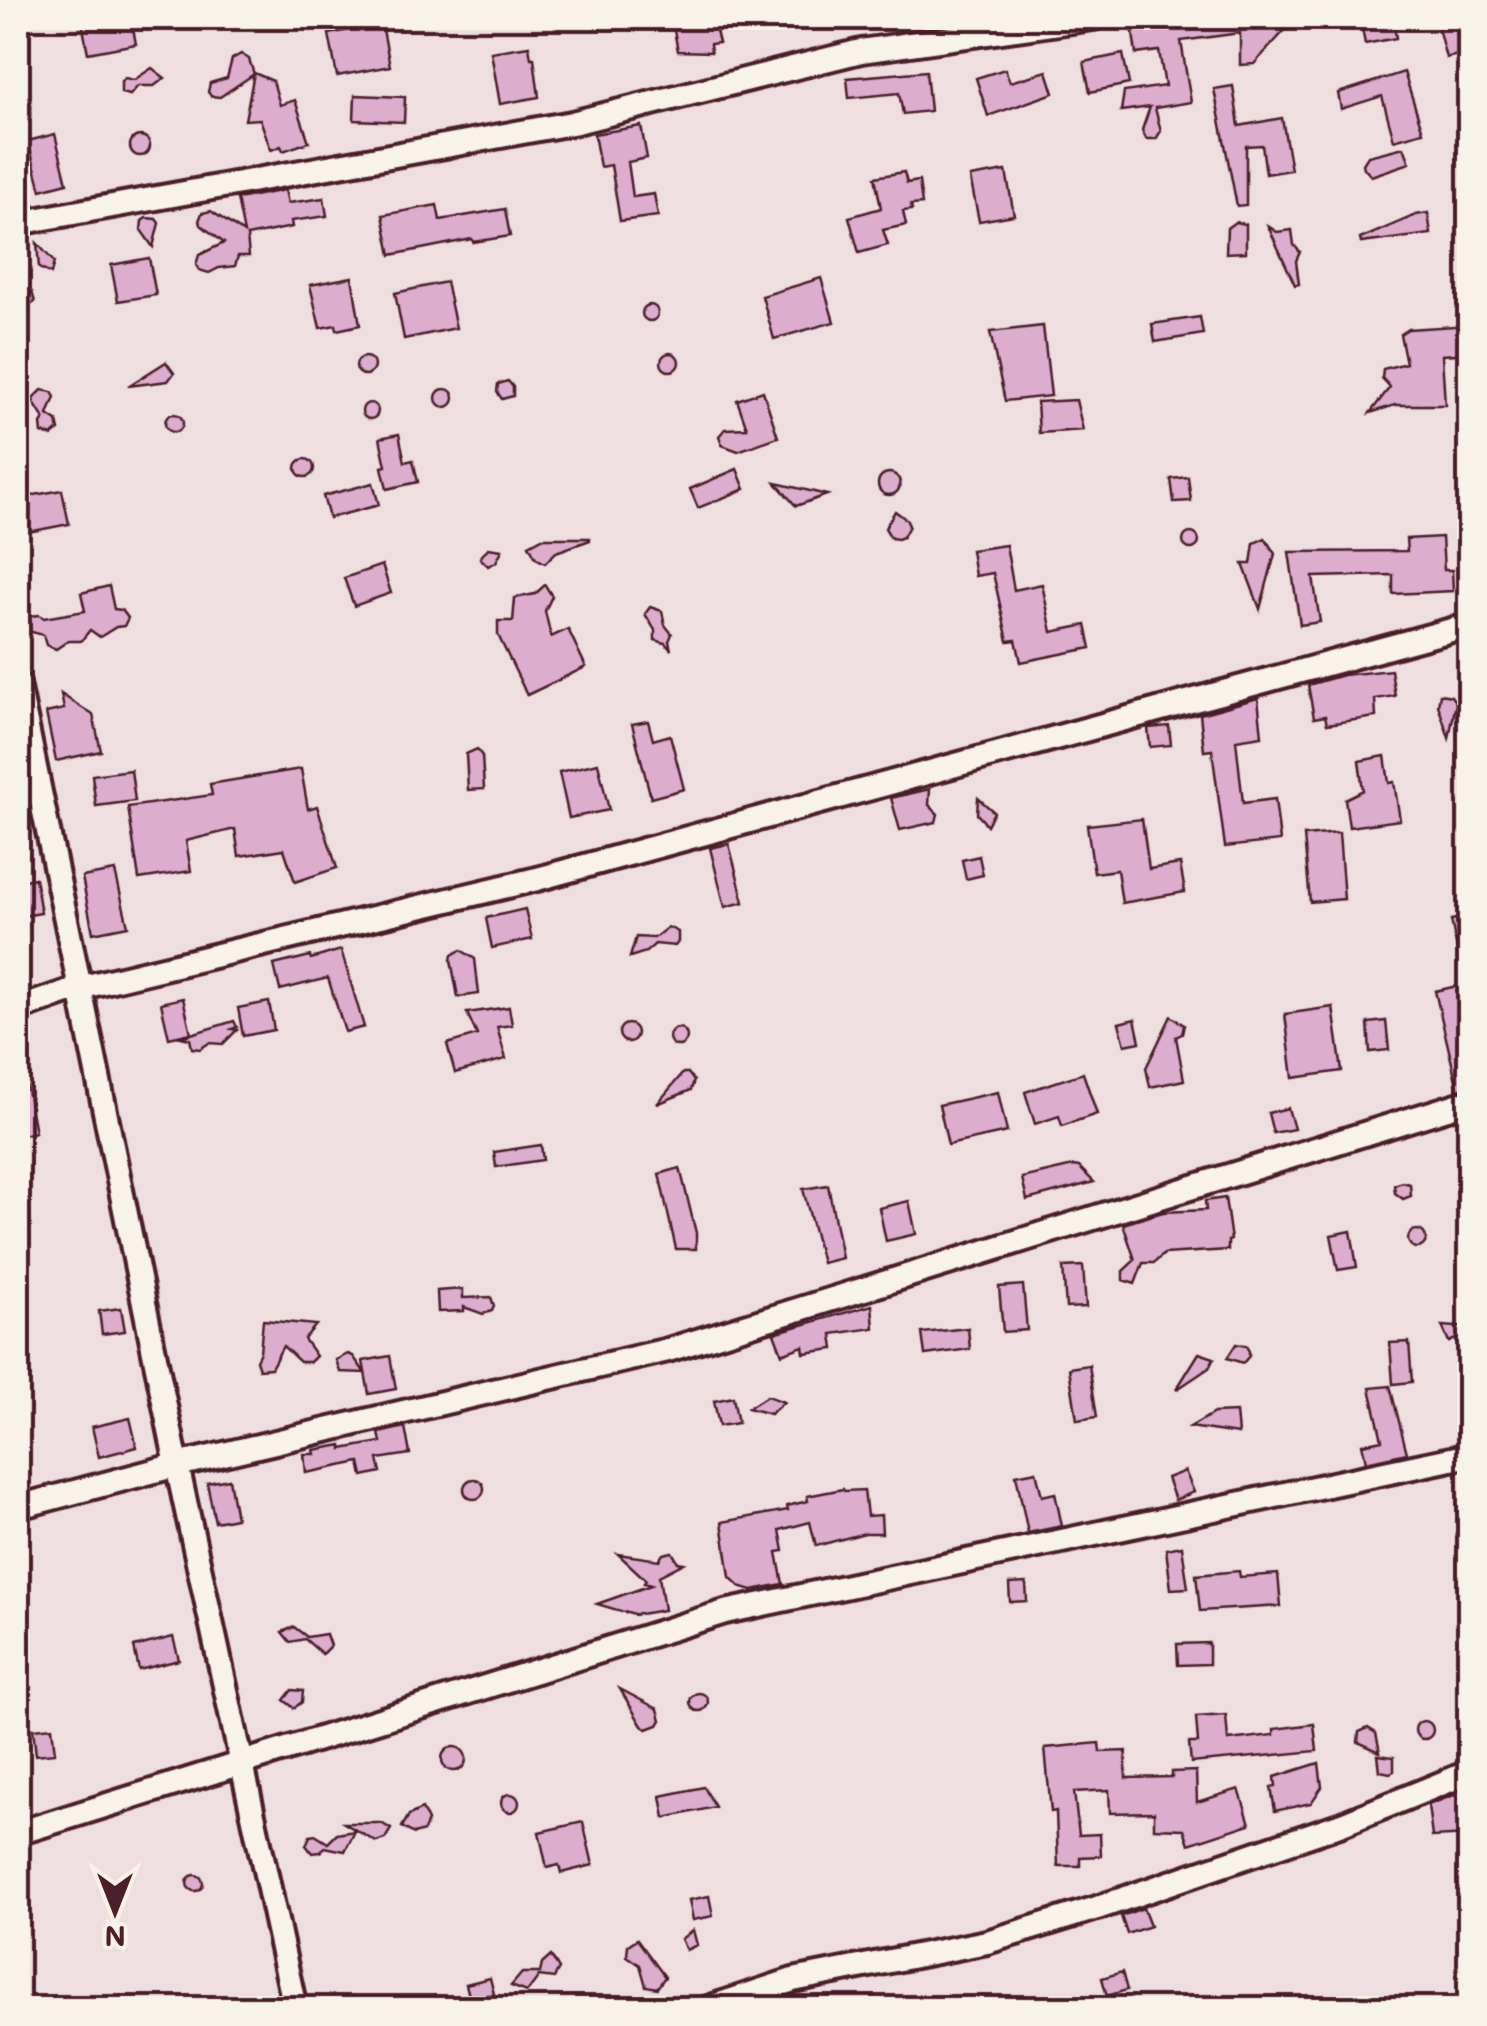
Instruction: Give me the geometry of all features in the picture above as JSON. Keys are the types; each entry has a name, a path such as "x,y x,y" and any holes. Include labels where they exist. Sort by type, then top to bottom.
{"street":[{"path":"18,223 572,123 861,51 1093,18"},
{"path":"18,1009 80,988 537,879 1470,625"},
{"path":"18,684 177,1465 295,2008"},
{"path":"18,1507 177,1465 668,1350 1470,1102"},
{"path":"18,1833 725,1612 1470,1455"},
{"path":"708,2008 793,1980 986,1942 1096,1908 1342,1824 1470,1772"}],"building":[{"path":"131,18 136,44 88,53 82,23"},
{"path":"350,18 367,18 367,27 382,24 390,66 337,76 329,34 350,30"},
{"path":"713,18 719,43 710,44 711,52 678,51 672,20"},
{"path":"1193,18 1296,18 1254,64 1240,65 1240,33 1181,41 1191,102 1155,108 1161,131 1156,139 1146,139 1142,130 1150,107 1121,111 1124,92 1165,86 1159,51 1136,54 1132,26"},
{"path":"1360,18 1393,18 1396,38 1365,44"},
{"path":"1439,18 1470,18 1470,52 1446,58 1437,24 1441,23"},
{"path":"529,46 539,97 500,104 491,52"},
{"path":"241,54 249,59 254,74 220,97 211,96 210,83 227,78 232,59"},
{"path":"1123,54 1129,84 1090,92 1084,62"},
{"path":"152,68 165,78 154,86 138,86 130,95 121,93 121,81 134,80"},
{"path":"1005,69 1010,82 1047,71 1054,93 988,116 976,78"},
{"path":"926,71 930,111 903,114 899,93 849,98 847,78"},
{"path":"1404,72 1423,132 1394,140 1382,96 1341,109 1338,93"},
{"path":"254,73 273,81 280,105 295,100 309,142 283,151 281,146 271,150 260,119 245,120"},
{"path":"1233,86 1239,126 1282,118 1291,170 1266,174 1262,145 1246,146 1246,205 1237,206 1214,89"},
{"path":"355,95 405,97 404,122 354,120"},
{"path":"641,126 647,158 628,162 633,197 654,194 658,216 620,221 611,165 600,167 594,134"},
{"path":"55,134 67,183 41,190 28,141"},
{"path":"136,136 144,136 150,146 144,156 136,156 130,150 130,142"},
{"path":"1404,147 1410,163 1371,176 1364,168 1368,156"},
{"path":"1006,171 1014,215 979,221 970,177"},
{"path":"904,172 907,183 919,181 922,204 903,211 906,225 883,230 888,245 859,253 849,217 881,208 875,177"},
{"path":"285,190 288,203 324,198 327,216 291,221 292,227 247,236 249,256 238,256 235,266 209,273 199,270 199,255 224,243 201,225 202,213 211,211 244,233 237,199"},
{"path":"437,205 440,220 505,209 510,236 473,242 472,239 391,255 383,215"},
{"path":"1428,213 1431,234 1361,243 1360,239"},
{"path":"146,218 159,223 153,247 141,230"},
{"path":"1235,222 1246,224 1246,252 1226,253 1227,228"},
{"path":"1268,226 1277,232 1292,230 1294,245 1300,252 1296,261 1299,284 1295,285"},
{"path":"37,243 54,262 51,274 39,268"},
{"path":"149,258 156,295 118,301 111,265"},
{"path":"352,277 360,325 337,330 336,325 320,328 310,285"},
{"path":"821,278 834,322 774,339 762,296"},
{"path":"446,282 456,328 404,339 395,293"},
{"path":"24,291 32,292 35,302 18,313 18,298"},
{"path":"650,305 658,313 650,321 642,313"},
{"path":"1200,317 1203,334 1155,342 1152,324"},
{"path":"1470,325 1470,353 1442,355 1445,405 1395,405 1370,413 1390,387 1382,378 1383,369 1406,363 1400,334 1408,329"},
{"path":"1043,326 1051,396 1005,401 990,332"},
{"path":"670,353 679,362 670,371 661,362"},
{"path":"365,357 372,359 372,373 365,375 358,373 356,366 358,359"},
{"path":"166,362 174,373 168,381 128,386"},
{"path":"508,381 513,396 502,399 497,392 498,384"},
{"path":"445,389 454,398 445,407 436,398"},
{"path":"42,390 55,397 48,415 57,421 59,430 52,436 42,433 44,419 34,403"},
{"path":"763,391 778,437 738,451 722,445 719,436 725,429 747,428 737,400"},
{"path":"1076,400 1083,430 1039,433 1037,402"},
{"path":"370,403 378,411 370,419 362,411"},
{"path":"174,414 183,423 174,432 165,423"},
{"path":"399,434 405,462 413,460 418,482 387,489 380,438"},
{"path":"305,459 314,468 305,477 296,468"},
{"path":"737,469 745,489 698,508 690,489"},
{"path":"885,473 893,473 900,484 893,495 885,495 878,488 878,480"},
{"path":"1188,477 1191,501 1174,502 1171,479"},
{"path":"373,483 379,505 329,518 323,496"},
{"path":"776,483 827,495 796,506"},
{"path":"62,490 69,524 18,534 18,498"},
{"path":"895,511 909,526 898,539 891,538 885,528"},
{"path":"1191,533 1199,541 1191,549 1183,541"},
{"path":"1442,537 1444,570 1452,570 1453,591 1393,594 1393,575 1313,577 1320,622 1300,625 1289,552 1407,551 1406,539"},
{"path":"542,538 590,540 556,552 545,563 536,558 529,545"},
{"path":"1265,538 1275,554 1260,609 1243,564 1251,564 1254,543"},
{"path":"1006,545 1014,590 1042,584 1052,632 1086,625 1091,648 1021,662 1016,640 1008,641 993,573 975,576 971,550"},
{"path":"488,548 502,550 496,562 488,566 480,558"},
{"path":"382,565 391,593 354,606 344,578"},
{"path":"545,585 552,596 545,611 551,637 568,629 586,667 527,695 498,635 498,621 513,621 515,598 535,594"},
{"path":"109,586 114,609 122,610 128,618 124,626 100,637 90,630 81,641 68,641 56,649 46,645 43,635 28,631 29,616 44,618 85,611 81,593"},
{"path":"650,607 662,611 672,634 671,650 655,640 655,630 645,614"},
{"path":"1391,670 1395,696 1375,699 1376,717 1327,724 1325,716 1314,718 1308,685 1343,675"},
{"path":"61,694 93,715 101,751 56,761 46,713 64,709"},
{"path":"1440,694 1451,696 1456,703 1449,738 1438,705"},
{"path":"1258,698 1262,736 1236,740 1243,803 1275,799 1280,841 1225,847 1212,750 1204,751 1200,714"},
{"path":"648,721 653,740 670,735 684,789 651,798 632,724"},
{"path":"1169,726 1171,745 1150,747 1148,728"},
{"path":"477,749 482,756 484,789 468,790 466,754"},
{"path":"1385,756 1400,820 1349,827 1345,799 1363,790 1359,761"},
{"path":"598,763 609,810 569,818 559,772"},
{"path":"301,769 308,809 317,806 337,868 295,882 284,849 239,856 235,829 186,841 191,871 139,879 128,807 212,795 210,784"},
{"path":"131,770 135,801 96,806 92,775"},
{"path":"930,789 929,805 938,814 936,822 900,830 891,798"},
{"path":"978,798 994,812 987,825 977,814"},
{"path":"1142,819 1149,869 1180,864 1185,892 1122,903 1117,870 1094,873 1087,825"},
{"path":"1339,833 1344,899 1310,902 1304,836"},
{"path":"729,844 744,902 725,907 710,848"},
{"path":"979,856 983,875 966,879 962,860"},
{"path":"115,871 128,926 93,933 82,877"},
{"path":"35,878 41,913 18,917 18,881"},
{"path":"525,909 532,939 492,948 486,918"},
{"path":"1470,916 1470,973 1462,974 1451,920"},
{"path":"668,927 678,932 675,946 655,944 630,957 636,937 654,938"},
{"path":"341,950 364,1027 345,1032 328,978 280,990 274,965"},
{"path":"461,950 475,959 479,994 458,997 451,960"},
{"path":"1462,985 1470,1016 1470,1086 1458,1089 1435,991"},
{"path":"183,998 191,1033 169,1038 161,1003"},
{"path":"269,1002 274,1030 243,1036 238,1008"},
{"path":"509,1007 512,1025 497,1027 506,1059 455,1073 447,1044 477,1035 467,1013"},
{"path":"1333,1007 1342,1071 1293,1078 1285,1014"},
{"path":"1171,1016 1184,1025 1182,1034 1176,1037 1184,1080 1150,1087 1146,1068"},
{"path":"1135,1019 1140,1042 1125,1045 1119,1023"},
{"path":"234,1021 237,1027 232,1029 237,1030 223,1044 192,1048 190,1039 181,1037"},
{"path":"1386,1021 1389,1050 1370,1052 1368,1023"},
{"path":"628,1024 637,1033 628,1042 619,1033"},
{"path":"678,1028 685,1030 685,1044 678,1046 671,1044 669,1037 671,1030"},
{"path":"683,1073 694,1081 691,1090 657,1104"},
{"path":"1083,1073 1097,1114 1062,1126 1059,1116 1035,1124 1025,1092"},
{"path":"18,1084 26,1084 35,1132 18,1136"},
{"path":"998,1092 1007,1132 948,1145 939,1105"},
{"path":"1288,1108 1294,1129 1273,1133 1268,1113"},
{"path":"541,1145 543,1160 496,1167 494,1152"},
{"path":"1073,1166 1094,1182 1027,1200 1022,1178"},
{"path":"680,1168 696,1233 696,1249 676,1249 659,1174"},
{"path":"1410,1184 1411,1196 1403,1199 1395,1193 1394,1185"},
{"path":"828,1185 842,1258 822,1263 803,1189"},
{"path":"1225,1198 1231,1240 1228,1250 1164,1254 1154,1263 1143,1263 1135,1284 1123,1280 1123,1271 1135,1260 1123,1224 1163,1212 1206,1210 1205,1201"},
{"path":"909,1201 916,1234 886,1241 879,1208"},
{"path":"1417,1230 1426,1239 1417,1248 1408,1239"},
{"path":"1351,1231 1357,1267 1338,1270 1331,1235"},
{"path":"1083,1266 1086,1307 1066,1308 1063,1267"},
{"path":"1023,1285 1027,1330 1003,1332 999,1287"},
{"path":"463,1289 463,1298 491,1297 492,1311 483,1314 464,1307 464,1311 438,1312 437,1291"},
{"path":"872,1305 874,1328 832,1334 834,1349 804,1353 803,1346 782,1354 774,1333"},
{"path":"121,1308 125,1331 102,1334 99,1311"},
{"path":"263,1320 316,1325 304,1339 316,1356 310,1362 300,1362 283,1346 271,1368 259,1369 256,1360"},
{"path":"1442,1326 1470,1328 1470,1333 1449,1342"},
{"path":"968,1328 970,1349 925,1355 922,1333"},
{"path":"1409,1342 1412,1382 1393,1384 1390,1343"},
{"path":"1236,1344 1249,1351 1243,1363 1227,1358"},
{"path":"1199,1353 1214,1358 1209,1368 1176,1390"},
{"path":"348,1354 365,1373 340,1372 336,1360"},
{"path":"390,1356 396,1389 369,1394 363,1361"},
{"path":"1089,1365 1097,1417 1077,1420 1069,1368"},
{"path":"1390,1386 1407,1453 1366,1462 1362,1444 1382,1440 1370,1388"},
{"path":"767,1396 784,1402 770,1414 748,1408"},
{"path":"733,1397 738,1423 719,1426 714,1401"},
{"path":"1236,1412 1238,1434 1190,1427 1214,1413"},
{"path":"130,1418 137,1447 99,1457 92,1427"},
{"path":"405,1427 410,1454 378,1459 381,1472 363,1476 360,1462 306,1473 304,1454 342,1445 342,1449 381,1442 379,1433"},
{"path":"1036,1471 1042,1496 1055,1493 1062,1526 1028,1533 1016,1475"},
{"path":"1185,1471 1194,1492 1175,1500 1167,1478"},
{"path":"229,1479 236,1518 215,1522 207,1483"},
{"path":"470,1479 478,1479 484,1489 478,1499 470,1499 464,1493 464,1485"},
{"path":"843,1489 864,1490 867,1516 881,1515 882,1533 865,1533 816,1546 810,1522 780,1530 784,1551 777,1552 783,1584 752,1590 739,1586 730,1577 722,1522 788,1510 787,1506 808,1501 807,1496"},
{"path":"1182,1546 1188,1588 1171,1589 1166,1549"},
{"path":"672,1552 678,1562 684,1563 659,1576 664,1610 634,1615 597,1604 651,1585 644,1583 646,1580 618,1554 659,1560 663,1554"},
{"path":"1239,1571 1240,1577 1278,1574 1281,1606 1200,1611 1196,1575"},
{"path":"1026,1583 1027,1601 1010,1602 1009,1584"},
{"path":"294,1627 307,1637 326,1634 330,1646 322,1654 305,1639 290,1642 282,1632"},
{"path":"173,1637 179,1660 139,1670 134,1647"},
{"path":"1209,1643 1209,1664 1178,1665 1177,1644"},
{"path":"620,1689 658,1709 658,1725 647,1729 642,1726"},
{"path":"292,1690 303,1691 302,1702 294,1708 284,1700"},
{"path":"699,1693 708,1702 699,1711 690,1702"},
{"path":"1226,1715 1228,1740 1274,1735 1274,1729 1314,1724 1317,1751 1191,1763 1189,1743 1198,1743 1196,1717"},
{"path":"1424,1721 1431,1723 1431,1737 1424,1739 1417,1737 1415,1730 1417,1723"},
{"path":"52,1727 55,1753 36,1755 33,1729"},
{"path":"1368,1728 1376,1733 1380,1752 1358,1742 1359,1732"},
{"path":"1099,1743 1100,1752 1126,1751 1126,1778 1172,1777 1172,1772 1196,1771 1197,1802 1239,1789 1250,1824 1189,1844 1184,1829 1154,1828 1154,1812 1110,1813 1109,1790 1074,1792 1079,1835 1100,1834 1101,1856 1080,1857 1080,1866 1058,1866 1056,1811 1051,1812 1045,1748"},
{"path":"454,1747 463,1750 463,1768 454,1771 445,1768 442,1759 445,1750"},
{"path":"1378,1755 1394,1757 1394,1771 1380,1771"},
{"path":"1319,1763 1322,1787 1311,1803 1275,1811 1271,1787 1276,1786 1275,1777"},
{"path":"704,1787 715,1807 665,1818 661,1796"},
{"path":"510,1794 519,1803 510,1812 501,1803"},
{"path":"1454,1795 1470,1805 1470,1835 1432,1837 1428,1805"},
{"path":"422,1809 428,1821 424,1831 414,1834 402,1827 409,1815"},
{"path":"583,1822 593,1865 561,1873 559,1865 547,1868 539,1832"},
{"path":"344,1823 381,1823 391,1829 385,1839 376,1842"},
{"path":"355,1831 345,1851 325,1847 312,1853 306,1845 310,1836 328,1843 337,1834"},
{"path":"195,1875 203,1883 195,1891 187,1883"},
{"path":"709,1896 713,1916 693,1920 689,1900"},
{"path":"1143,1908 1150,1926 1127,1934 1121,1916"},
{"path":"693,1930 697,1945 686,1950 681,1939"},
{"path":"637,1939 665,1977 657,1988 646,1986 640,1965 627,1956 628,1945"},
{"path":"551,1956 559,1969 554,1978 539,1976 527,1992 511,1986 522,1973 540,1973 542,1964"},
{"path":"1122,1972 1127,1990 1107,1996 1102,1978"},
{"path":"490,1978 494,1994 470,2000 466,1984"}]}
